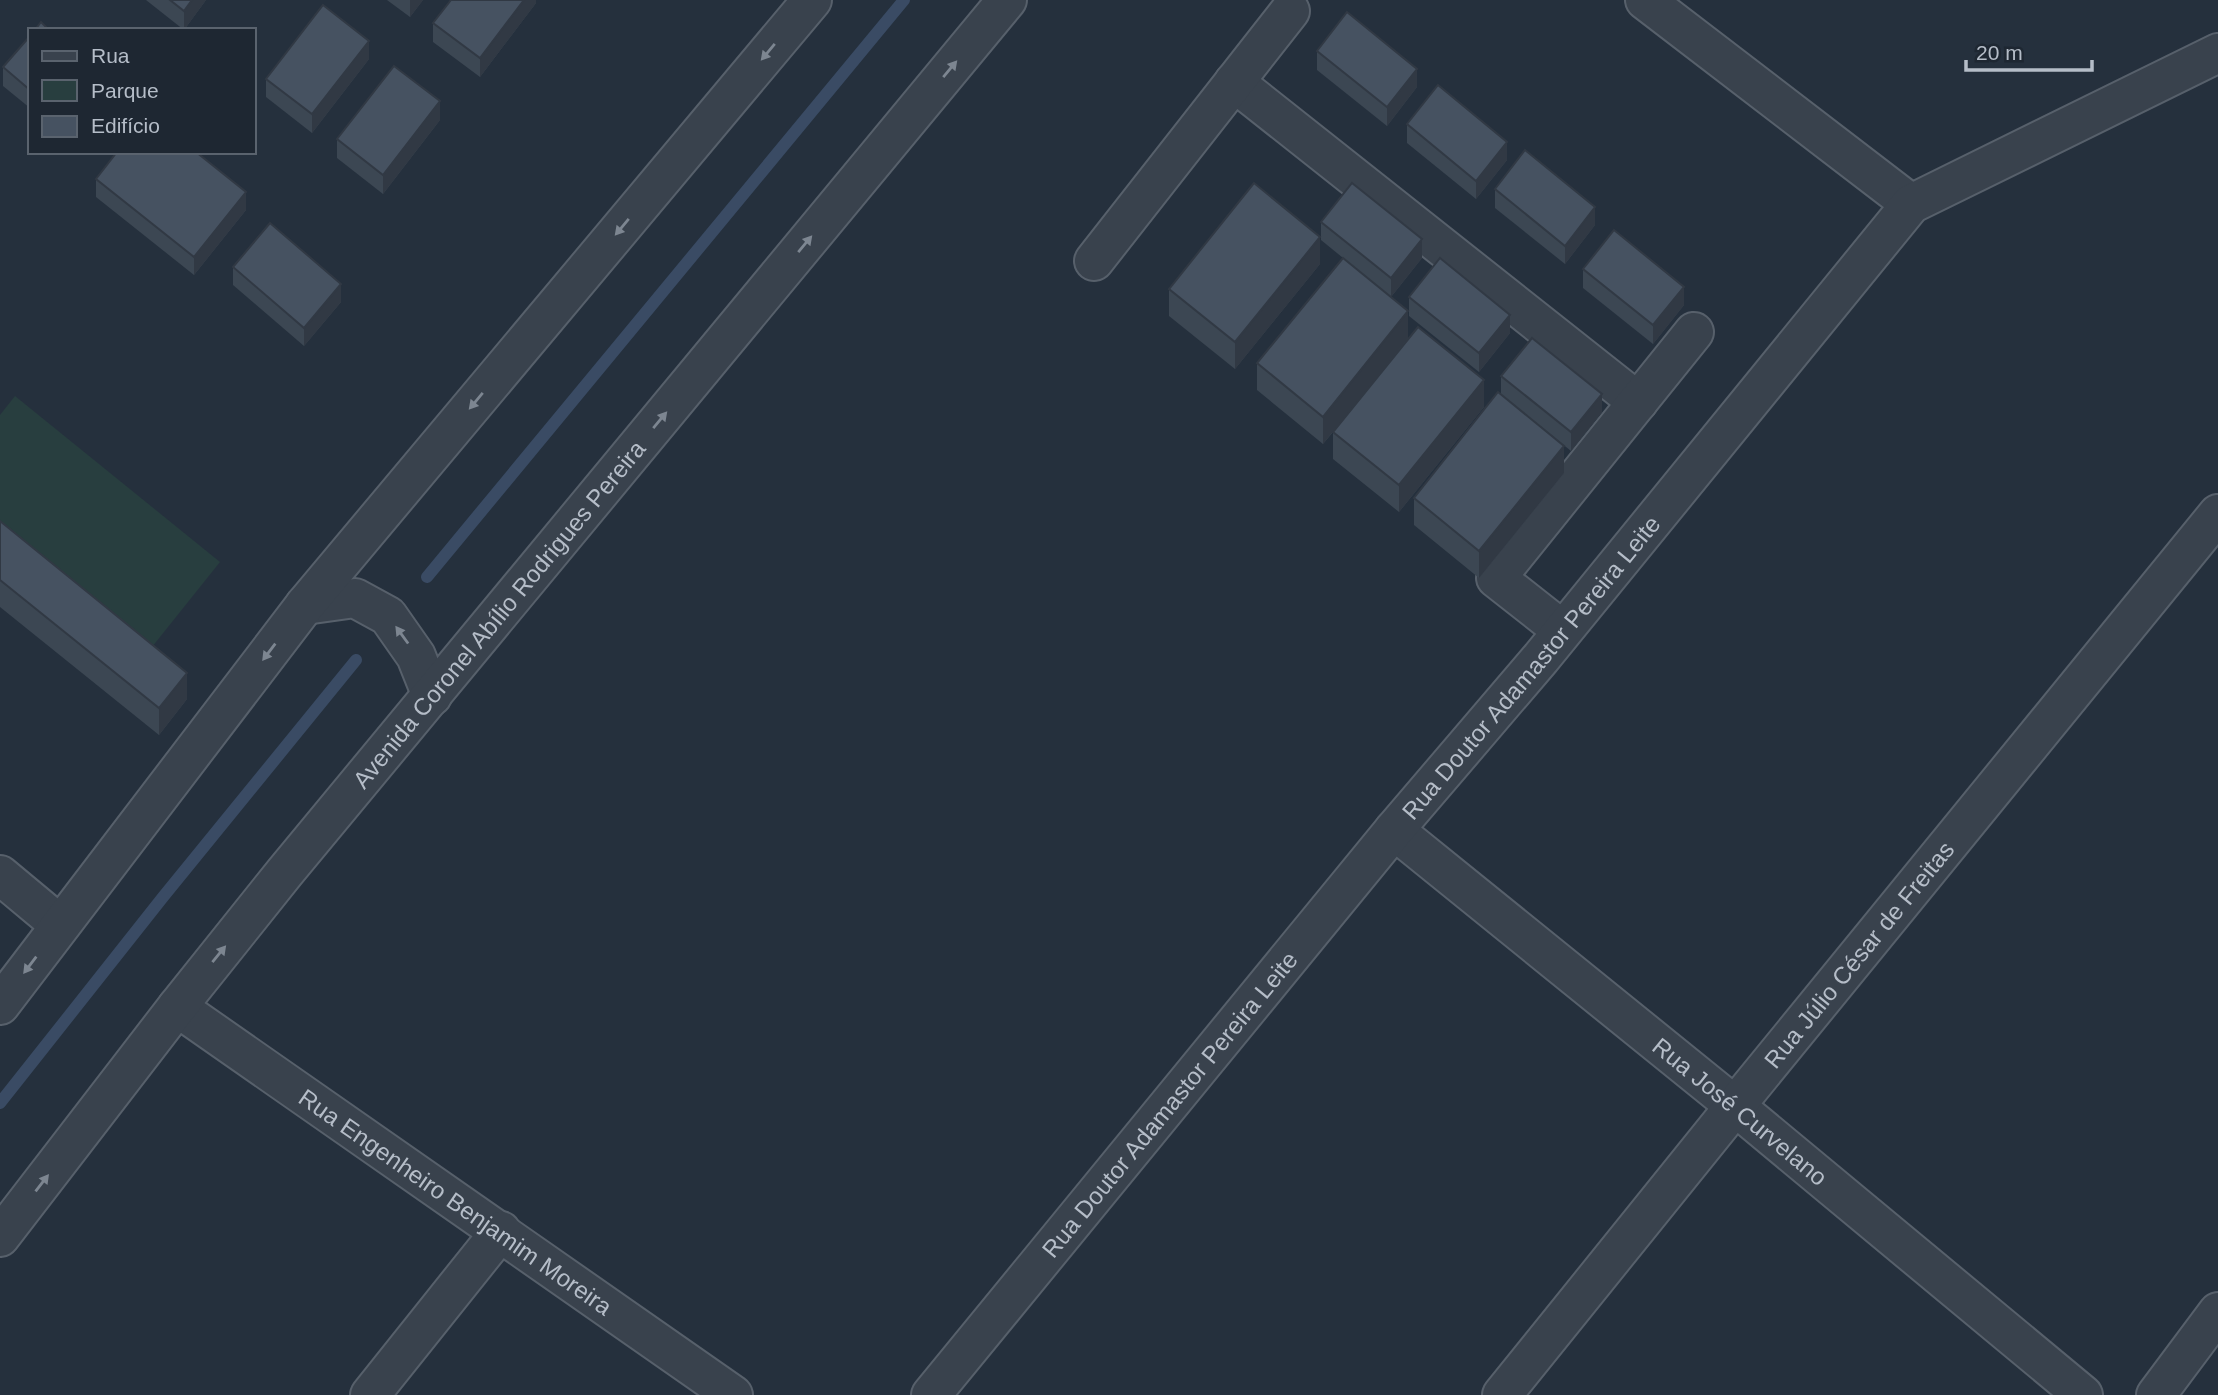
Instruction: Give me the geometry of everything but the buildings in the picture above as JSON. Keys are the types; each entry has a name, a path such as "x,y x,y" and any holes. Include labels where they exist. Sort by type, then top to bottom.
{"street":[{"path":"0,1005 304,605 812,0"},
{"name":"Avenida Coronel Abílio Rodrigues Pereira","path":"0,1237 177,1007 1007,0"},
{"path":"1645,0 1911,204"},
{"path":"1094,261 1290,11"},
{"name":"Rua Doutor Adamastor Pereira Leite","path":"949,1388 1394,830 1541,658 1911,204 2218,53"},
{"path":"1234,82 1638,402"},
{"path":"1562,630 1496,578 1694,332"},
{"name":"Rua Júlio César de Freitas","path":"1502,1395 2218,514"},
{"path":"304,605 355,598 387,616 416,656 432,696"},
{"name":"Rua José Curvelano","path":"1394,830 1735,1106 2083,1395"},
{"path":"0,875 60,925"},
{"name":"Rua Engenheiro Benjamim Moreira","path":"177,1007 733,1395"},
{"path":"370,1395 501,1231"},
{"path":"2156,1395 2218,1312"}],"green space":[{"path":"15,396 220,562 140,662 0,549 0,415"}],"waterway":[{"path":"427,577 904,0"},
{"path":"0,1103 356,660"}]}
